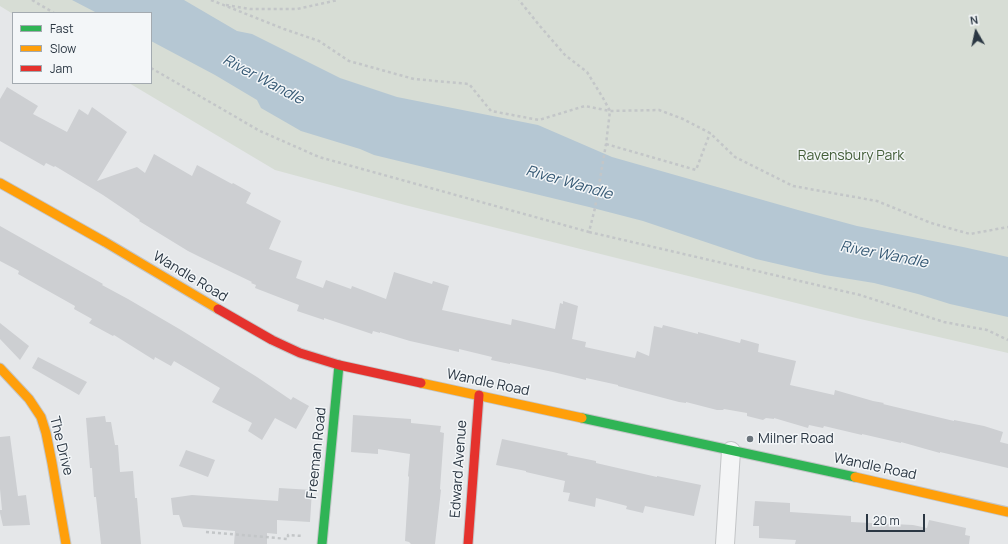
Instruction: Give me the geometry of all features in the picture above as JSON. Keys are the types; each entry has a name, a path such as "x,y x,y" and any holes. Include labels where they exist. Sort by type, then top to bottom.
{"street":[{"name":"Wandle Road","path":"0,183 98,238 282,346 300,353 339,365 880,482 1008,512"},
{"name":"Freeman Road","path":"322,541 339,365"},
{"name":"The Drive","path":"0,368 29,399 41,417 52,463 66,544"},
{"name":"Edward Avenue","path":"468,544 478,395"},
{"path":"725,544 731,451"}],"path":[{"path":"32,0 52,12"},
{"path":"210,0 319,41 350,61 414,79 469,84 491,111 539,120 585,106 610,111 659,110 683,119 710,133 735,157 793,186 877,201 932,223 970,234 1008,227"},
{"path":"222,5 250,9 297,9 338,0"},
{"path":"519,0 565,55 587,72 610,111 595,208 589,232"},
{"path":"152,69 260,131 319,157 589,232 860,295 944,322 987,330 1008,340"},
{"path":"606,144 696,170 710,133"},
{"path":"206,532 288,539 288,535 322,541"}],"green space":[{"name":"Ravensbury Park","path":"0,0 1008,0 1008,353 856,318 405,205 275,170 131,84 152,84 152,12 12,12 12,13 0,6"}],"water":[{"name":"River Wandle","path":"72,0 184,0 237,31 252,34 340,78 397,97 538,125 612,157 798,210 857,226 1008,257 1008,317 950,304 874,283 825,275 756,259 643,221 374,155 360,149 301,131 261,108 257,100 215,75 152,42 152,12 95,12"}],"building":[{"path":"7,87 38,106 33,114 67,132 79,109 88,115 92,107 127,132 97,181 137,167 145,173 154,154 192,176 197,165 251,193 246,203 281,221 269,249 302,261 296,278 323,288 326,280 351,289 352,286 386,299 394,272 432,284 433,281 449,286 442,310 511,325 512,319 555,329 560,303 563,304 563,301 578,306 572,339 586,342 585,347 635,358 637,351 649,356 654,326 662,328 663,325 740,343 741,339 759,344 758,352 796,361 790,385 834,395 835,390 884,403 883,404 954,421 984,426 1003,432 1000,442 1008,444 1008,468 940,453 901,442 824,426 823,428 809,425 808,428 774,418 766,418 763,420 747,416 747,413 724,409 717,410 686,402 679,402 618,385 586,378 586,380 491,360 492,357 459,349 459,352 410,341 380,332 373,331 372,334 324,318 324,320 297,311 299,305 255,288 256,285 251,283 252,282 188,251 139,221 140,220 103,195 55,166 54,167 46,163 44,166 0,141 0,99"},
{"path":"0,226 181,330 291,400 293,397 309,406 296,429 275,418 262,440 248,431 252,423 212,402 220,388 174,361 171,366 155,357 154,360 114,335 113,336 89,323 92,319 74,309 75,306 18,274 19,271 0,261"},
{"path":"0,323 29,346 20,360 0,339"},
{"path":"38,357 87,382 79,395 32,368"},
{"path":"353,415 411,419 411,423 441,426 440,432 444,433 441,490 435,544 411,544 405,541 410,454 378,449 378,454 351,452"},
{"path":"105,416 106,422 111,422 115,445 118,445 120,472 133,471 141,544 101,544 96,497 94,497 92,468 90,468 86,418"},
{"path":"10,436 18,496 26,495 30,525 3,526 0,513 0,510 2,510 0,489 0,437"},
{"path":"502,439 568,453 567,455 596,461 596,463 701,485 694,516 645,506 643,513 626,509 627,506 596,498 595,507 568,501 570,493 563,492 565,481 496,465"},
{"path":"186,450 215,460 208,477 179,466"},
{"path":"279,488 312,490 310,522 277,520 277,534 267,533 267,544 234,544 235,531 183,527 179,515 173,515 171,498 192,495 278,501"},
{"path":"755,501 790,503 790,512 851,516 851,522 913,525 927,528 929,520 966,528 965,535 970,536 969,544 795,544 796,540 759,538 759,526 753,526"}],"traffic: fast":[{"path":"322,544 339,365"},
{"path":"582,418 855,477"}],"traffic: slow":[{"path":"0,183 105,242 218,309"},
{"path":"0,368 29,399 41,417 52,463 66,544"},
{"path":"421,383 582,418"},
{"path":"855,477 1008,512"}],"traffic: jam":[{"path":"218,309 272,340 300,353 339,365 421,383"},
{"path":"468,544 479,395"}],"place":[{"name":"Milner Road","path":"750,439"}]}
